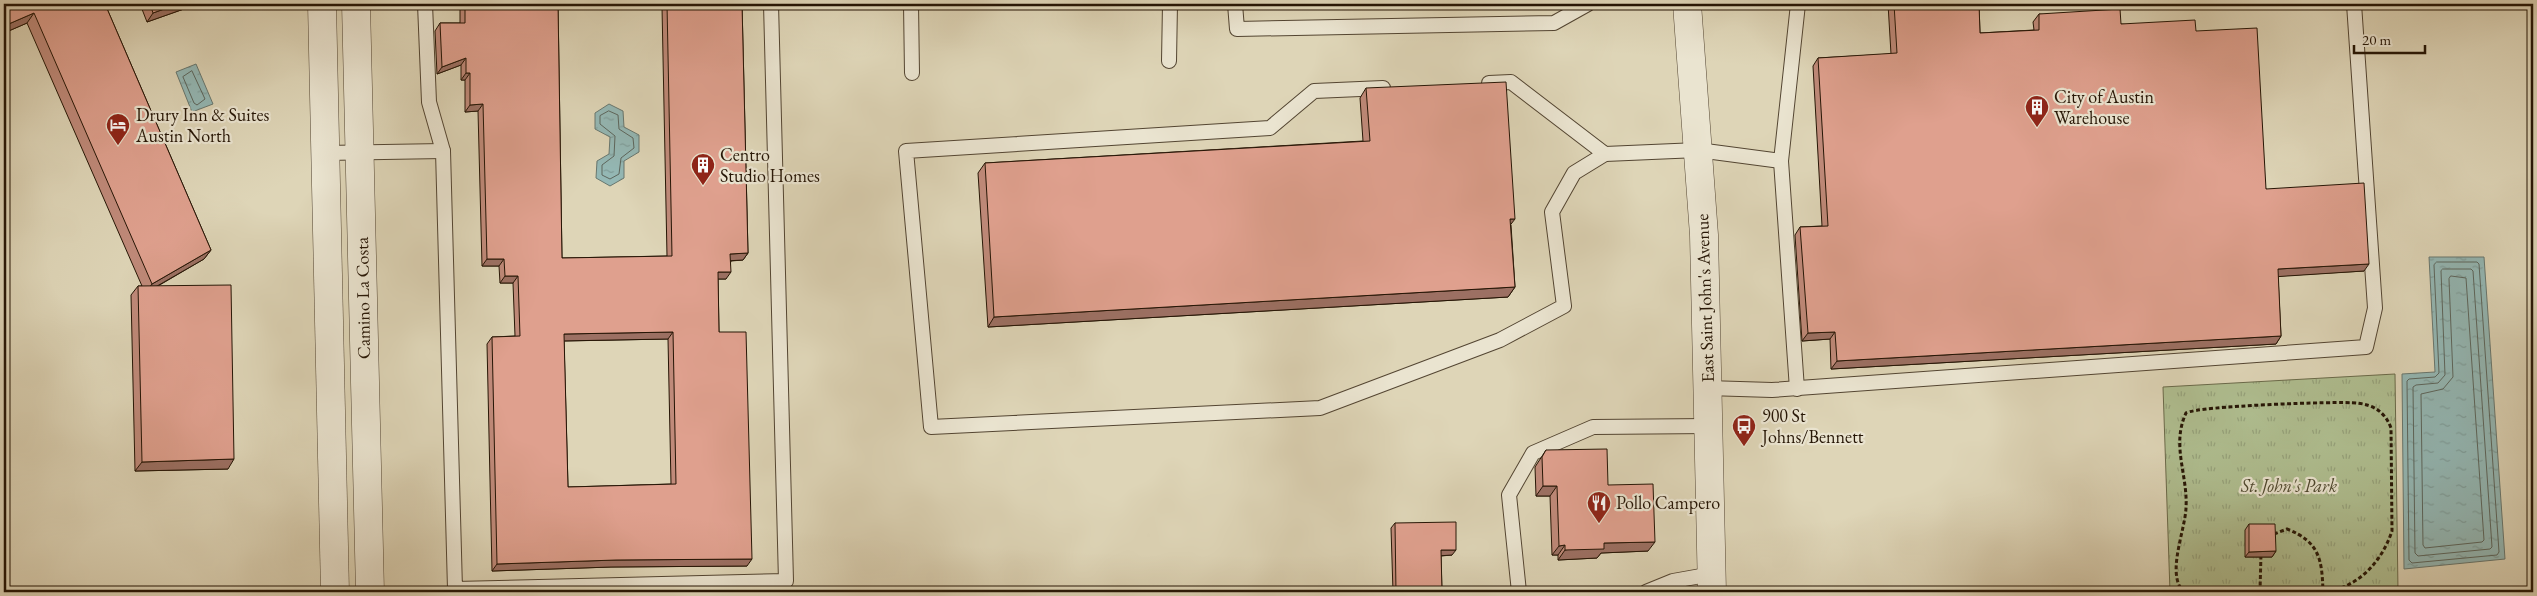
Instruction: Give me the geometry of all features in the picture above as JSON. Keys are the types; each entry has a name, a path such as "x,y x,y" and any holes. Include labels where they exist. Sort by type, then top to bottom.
{"street":[{"name":"Camino La Costa","path":"322,4 335,592"},
{"name":"Camino La Costa","path":"356,4 370,592"},
{"name":"East Saint John's Avenue","path":"1688,4 1704,235 1712,583"}],"lane":[{"path":"425,4 429,102 443,151 455,589 786,581 771,4"},
{"path":"911,4 912,73"},
{"path":"1169,61 1170,4"},
{"path":"1235,4 1237,30 1554,23 1588,4"},
{"path":"1797,389 1782,162 1798,4"},
{"path":"1708,388 1797,389 2366,347 2376,308 2354,4"},
{"path":"1472,84 1511,82 1605,154"},
{"path":"1393,88 1314,91 1270,128 906,151 931,427 1320,408 1500,340 1564,306 1552,212 1574,173 1605,154 1698,150 1782,162"},
{"path":"325,153 443,151"},
{"path":"1519,592 1508,495 1532,453 1593,427 1709,426"},
{"path":"1646,592 1673,581 1712,583"}],"path":[{"path":"2219,592 2185,591 2180,586 2177,575 2181,531 2186,508 2178,436 2186,413 2191,410 2215,408 2357,403 2381,411 2387,417 2391,428 2392,532 2387,544 2367,574 2355,581 2318,592"},
{"path":"2268,537 2287,529 2297,533 2313,545 2320,556 2323,592"},
{"path":"2260,592 2261,550"}],"green space":[{"name":"St. John's Park","path":"2395,374 2398,592 2170,592 2163,387"}],"water":[{"path":"196,64 213,104 192,112 176,72"},
{"path":"609,104 623,111 624,127 639,135 639,152 624,161 624,178 610,186 596,178 597,161 609,154 610,137 595,129 595,113"},
{"path":"2429,257 2484,257 2505,559 2404,569 2402,374 2435,372"}],"building":[{"path":"4,4 105,4 211,250 152,284 34,13 4,26"},
{"path":"150,4 178,4 153,13"},
{"path":"465,4 558,4 562,258 672,256 667,4 742,4 748,253 730,254 731,272 718,272 719,332 746,332 752,559 616,560 497,564 492,337 520,336 518,276 505,276 504,259 487,259 483,104 470,105 470,73 466,73 466,58 442,67 440,23 465,23","holes":["673,332 676,484 568,487 564,334"]},
{"name":"City of Austin Warehouse","path":"1894,4 1979,4 1980,33 2039,30 2039,14 2120,9 2121,24 2195,20 2196,31 2257,28 2266,189 2364,183 2369,264 2278,269 2281,336 1837,361 1835,332 1808,333 1800,227 1828,226 1818,58 1897,53"},
{"path":"1506,82 1515,219 1510,219 1515,287 994,317 985,163 1370,141 1366,88"},
{"path":"231,285 234,459 142,462 138,286"},
{"name":"Pollo Campero","path":"1607,449 1608,485 1653,484 1655,542 1604,543 1604,549 1565,550 1565,545 1559,546 1557,486 1543,486 1542,457 1546,450"},
{"path":"1456,522 1456,550 1441,550 1442,592 1396,592 1395,523"},
{"path":"2249,524 2275,524 2276,551 2249,552"}],"place":[{"name":"City of Austin Warehouse","path":"2037,128"},
{"name":"Drury Inn & Suites Austin North","path":"118,146"},
{"name":"Centro Studio Homes","path":"703,186"},
{"name":"900 St Johns/Bennett","path":"1744,447"},
{"name":"Pollo Campero","path":"1599,524"}]}
